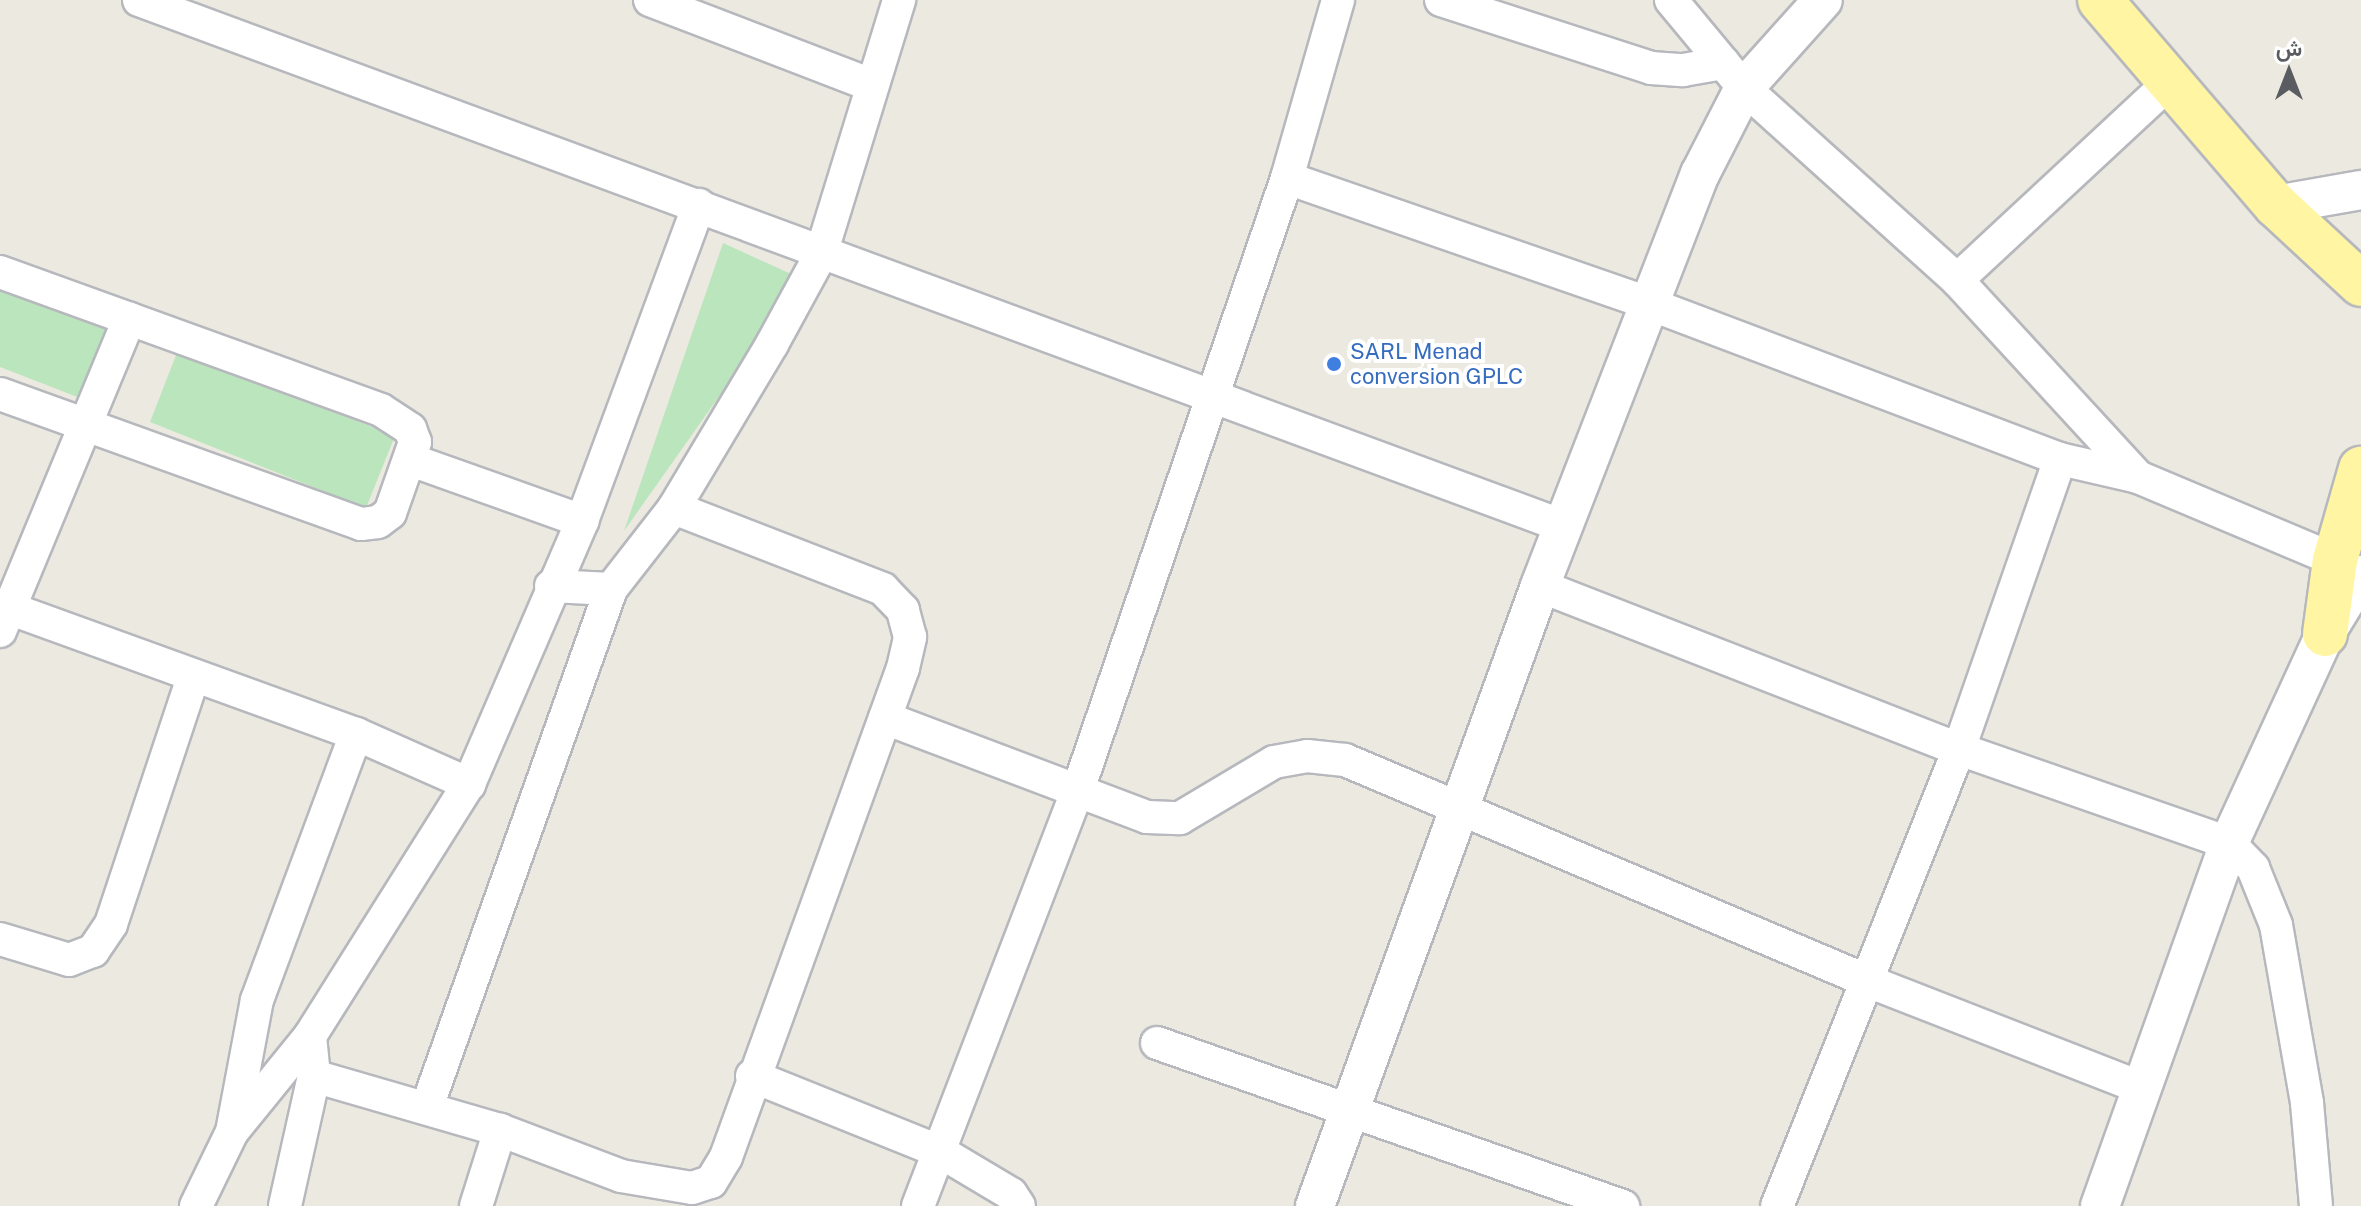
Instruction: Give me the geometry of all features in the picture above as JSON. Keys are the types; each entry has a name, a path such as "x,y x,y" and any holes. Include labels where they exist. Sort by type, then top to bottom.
{"main road":[{"path":"2100,0 2276,205 2361,284"},
{"path":"2325,634 2348,568 2361,469"},
{"path":"2325,634 2361,607"}],"street":[{"path":"139,0 1563,526"},
{"path":"650,0 869,84"},
{"path":"427,1107 611,589 674,508 821,254 869,84 899,0"},
{"path":"918,1206 1079,787 1287,178 1338,0"},
{"path":"1441,0 1651,68 1734,75"},
{"path":"1671,0 1734,75 1957,280 2138,477"},
{"path":"1315,1206 1540,586 1647,303 1700,174 1734,75 1823,0"},
{"path":"1957,280 2171,81"},
{"path":"1287,178 1647,303 2060,459 2138,477 2348,568"},
{"path":"2276,205 2361,190"},
{"path":"196,1206 232,1132 310,1036 469,784 551,586 582,521 699,205"},
{"path":"0,272 381,410 410,429 415,442 390,513 378,522 361,524 0,394"},
{"path":"129,319 89,425 2,614 356,734 469,784"},
{"path":"1777,1206 1870,982 1959,749 2060,459"},
{"path":"411,460 582,521"},
{"path":"314,1076 500,1130 621,1176 692,1188 711,1182 726,1157 752,1076 885,718 910,637 903,610 883,589 674,508"},
{"path":"551,586 611,589"},
{"path":"1540,586 1959,749 2229,843 2253,868 2276,925 2305,1088 2316,1206"},
{"path":"2100,1206 2229,843 2325,634"},
{"path":"0,939 69,960 93,951 111,924 193,678"},
{"path":"885,718 1079,787 1147,817 1180,818 1274,762 1307,756 1345,760 1870,982 2142,1088"},
{"path":"232,1132 257,1000 356,734"},
{"path":"285,1206 314,1076 310,1036"},
{"path":"1157,1043 1623,1206"},
{"path":"752,1076 939,1151 1011,1194 1019,1206"},
{"path":"476,1206 500,1130"}],"green space":[{"path":"723,243 802,279 624,531"},
{"path":"0,285 108,328 80,398 0,367"},
{"path":"178,350 395,436 366,508 150,422"}],"place":[{"name":"SARL Menad conversion GPLC","path":"1334,364"}]}
